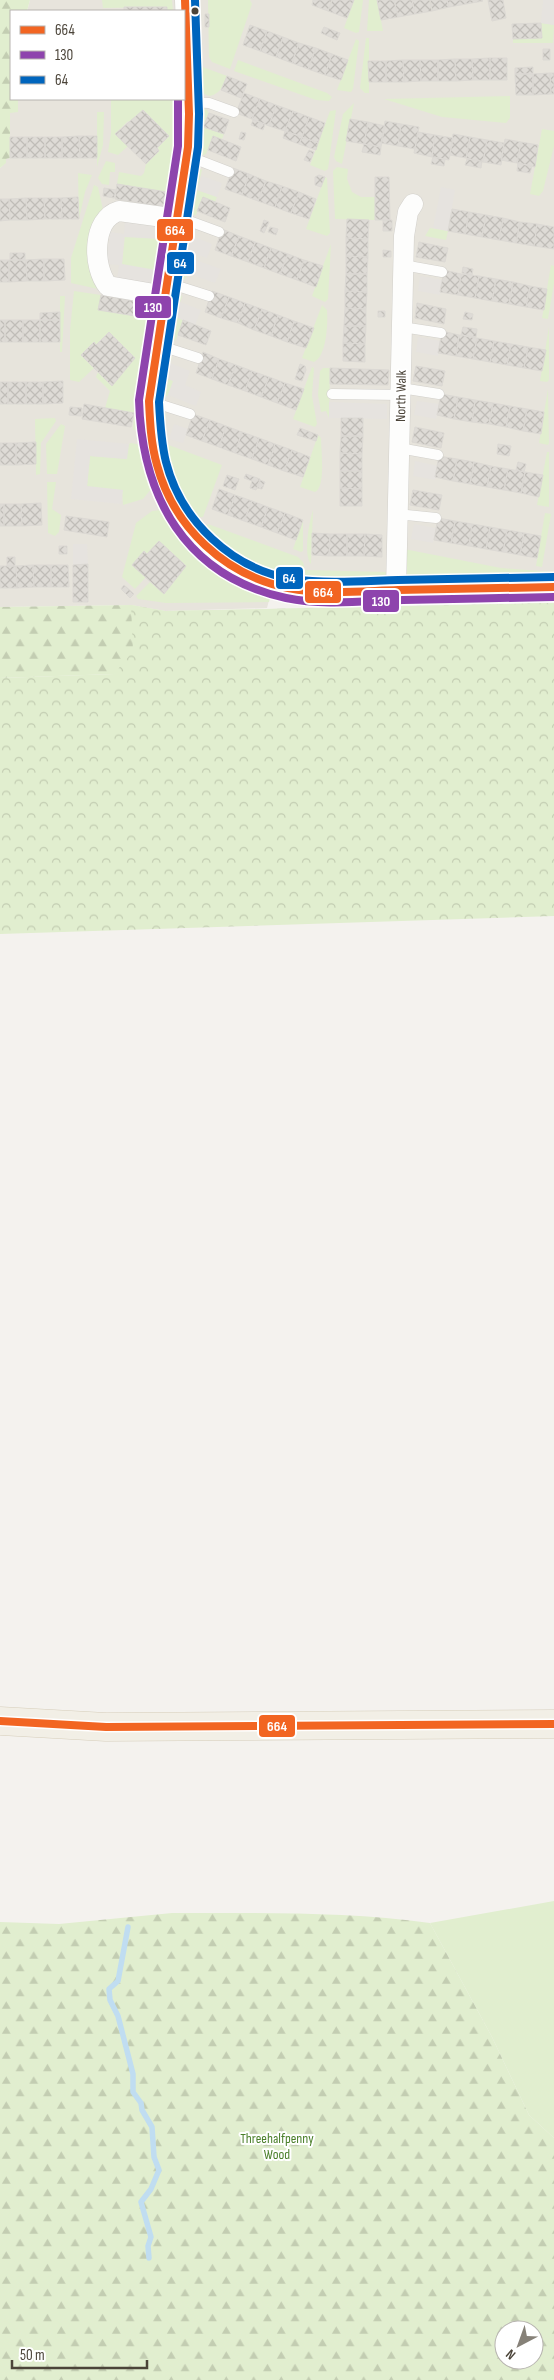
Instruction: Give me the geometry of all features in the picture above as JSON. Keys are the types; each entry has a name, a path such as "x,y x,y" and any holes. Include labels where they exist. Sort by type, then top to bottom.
{"main road":[{"path":"0,1721 106,1727 554,1724"}],"street":[{"path":"185,0 186,64 189,102 186,159 149,401 152,454 163,488 186,525 222,560 252,577 286,588 323,591 554,588"},
{"name":"North Walk","path":"396,590 403,265 406,219 413,204"},
{"path":"167,290 108,286 98,266 99,242 104,221 111,214 119,211 178,219"}],"lane":[{"path":"189,102 209,103 234,112"},
{"path":"186,159 198,160 229,172"},
{"path":"178,219 219,232"},
{"path":"403,265 442,272"},
{"path":"167,290 209,296"},
{"path":"402,327 441,333"},
{"path":"158,345 198,358"},
{"path":"332,394 400,391 439,394"},
{"path":"149,401 190,414"},
{"path":"399,448 438,455"},
{"path":"397,514 436,518"}],"shaded area":[{"path":"30,0 184,0 184,10 27,10"},
{"path":"187,0 554,0 554,586 286,586 200,540 150,430 180,215"},
{"path":"543,0 554,0 554,25 541,23"},
{"path":"185,29 188,115 148,401 187,529 273,585 267,608 165,611 131,605 0,607 0,168 6,159 10,158 10,112 18,112 18,100 185,100"},
{"path":"202,176 222,183 217,197 197,190"},
{"path":"441,187 455,190 448,231 433,228"},
{"path":"125,221 161,225 160,239 124,237 122,264 156,270 154,284 117,279 119,265 106,264 110,232 124,234"},
{"path":"192,236 212,244 207,258 187,251"},
{"path":"193,259 221,269 215,283 187,273"},
{"path":"420,276 443,280 440,295 418,291"},
{"path":"180,302 201,310 195,325 175,317"},
{"path":"418,337 441,341 438,356 416,352"},
{"path":"170,363 190,371 185,385 201,392 196,406 168,395 173,381 165,378"},
{"path":"417,401 439,404 436,419 414,415"},
{"path":"329,402 387,404 387,419 329,418"},
{"path":"174,424 188,429 183,443 169,439"},
{"path":"77,439 129,444 127,459 90,456 87,486 123,490 121,504 71,499"},
{"path":"415,461 438,466 435,480 413,476"},
{"path":"414,524 436,528 433,543 411,539"},
{"path":"73,544 87,544 88,564 73,565"}],"green space":[{"path":"0,0 30,0 27,10 10,10 10,100 18,100 18,112 10,113 10,158 6,159 6,163 0,168"},
{"path":"102,0 172,0 173,10 167,10 167,7 103,8"},
{"path":"208,0 250,0 252,4 230,69 212,62 209,57"},
{"path":"354,0 363,0 359,32 356,33 344,28"},
{"path":"369,0 377,0 383,31 367,31"},
{"path":"541,23 554,25 553,43 513,43 513,39 541,37"},
{"path":"366,38 369,38 369,93 365,93 360,88"},
{"path":"356,39 359,41 353,89 351,92 337,90"},
{"path":"238,60 327,93 332,97 329,101 316,100 234,71"},
{"path":"200,66 227,76 221,89 214,95 210,96 201,93 199,87"},
{"path":"510,96 510,118 506,123 442,117 384,99"},
{"path":"111,100 179,100 175,164 168,210 164,210 167,192 117,184 119,172 141,176 144,173 146,164 159,151 143,111 130,123 128,121 115,134 128,146 118,155 108,152 111,133"},
{"path":"354,103 342,164 336,161 334,157 343,114"},
{"path":"201,109 206,109 209,113 204,127 224,134 222,139 213,136 206,154 201,156 197,149 199,113"},
{"path":"336,110 328,169 325,171 310,165 330,111"},
{"path":"97,112 104,112 103,145 97,167"},
{"path":"542,129 554,131 554,146 543,191 539,196 530,194"},
{"path":"106,161 115,163 115,172 110,172 109,185 102,184 98,178"},
{"path":"337,167 348,169 347,179 352,192 361,197 375,197 375,220 335,219 333,171"},
{"path":"199,168 202,170 197,190 217,197 215,202 203,197 196,215 193,215 189,211 195,171"},
{"path":"78,173 92,175 85,192 79,219"},
{"path":"325,177 327,178 330,233 327,236 306,229"},
{"path":"94,185 98,187 103,210 98,289 71,283 71,258"},
{"path":"161,225 166,225 158,284 155,286 122,264 125,236 160,239"},
{"path":"189,228 193,232 187,251 195,254 186,278 183,280 179,277 186,231"},
{"path":"430,228 448,231 446,240 425,236"},
{"path":"331,244 328,299 325,302 312,296"},
{"path":"551,265 554,266 554,283 548,319 542,318"},
{"path":"74,291 101,295 99,310 148,318 151,299 155,303 139,404 138,430 133,430 134,413 105,408 110,391 96,377 98,372 112,385 135,358 109,332 96,345 94,343 81,355 94,368 79,382 70,380 70,330"},
{"path":"180,293 182,297 175,317 183,320 176,340 171,342 169,339 177,295"},
{"path":"60,296 65,296 62,352 60,352"},
{"path":"322,305 327,310 326,338 322,353 314,362 302,358"},
{"path":"549,327 549,380 547,382 540,381"},
{"path":"170,354 172,358 165,377 174,381 168,395 162,398 166,358"},
{"path":"312,367 314,368 312,396 317,424 315,427 293,419"},
{"path":"323,368 330,368 329,418 326,411 321,412 318,395 320,371"},
{"path":"548,389 549,443 548,445 539,443"},
{"path":"162,411 166,414 163,438 166,444 222,465 203,517 191,517 172,480 162,443 159,415"},
{"path":"55,418 56,421 41,443 40,474 36,475 35,419"},
{"path":"61,424 65,426 57,474 47,474 46,444"},
{"path":"318,435 321,438 322,476 321,483 315,492 300,487"},
{"path":"129,444 141,445 152,488 143,499 123,505 122,490 87,487 90,456 126,459"},
{"path":"547,452 549,452 549,507 537,505"},
{"path":"47,482 56,482 52,509 61,515 59,532 55,536 48,533"},
{"path":"161,510 188,543 216,567 236,580 271,594 269,602 166,603 138,599 136,596 150,582 164,594 186,566 159,541 147,554 144,551 132,565 146,577 135,589 122,577 136,523 152,511"},
{"path":"313,510 311,564 307,553 307,546 308,530"},
{"path":"545,513 551,514 542,567 536,566"},
{"path":"303,520 303,551 301,552 293,549"},
{"path":"208,524 298,557 303,562 305,570 388,572 382,578 374,580 326,580 283,576 243,561 223,548 204,531"},
{"path":"404,549 501,568 554,572 554,577 410,580 404,570"},
{"path":"554,603 114,674 0,678 0,607 131,605 165,611"},
{"path":"554,603 554,916 0,934 0,678 114,674 133,651 131,605 165,611"},
{"path":"554,1901 554,2138 529,2115 492,2037 430,1923"},
{"name":"Threehalfpenny Wood","path":"172,1913 269,1913 366,1916 430,1923 492,2037 529,2115 554,2138 554,2380 0,2380 0,1922 59,1924"}],"building":[{"path":"313,0 332,0 328,11 312,5"},
{"path":"332,0 354,0 347,18 328,11"},
{"path":"377,0 394,0 398,17 381,20"},
{"path":"394,0 412,0 415,14 398,17"},
{"path":"412,0 430,0 432,11 415,14"},
{"path":"430,0 447,0 449,7 432,11"},
{"path":"447,0 465,0 466,4 449,7"},
{"path":"465,0 482,0 483,1 466,4"},
{"path":"488,0 503,0 506,18 492,21"},
{"path":"124,7 167,7 167,10 124,10"},
{"path":"205,14 209,14 209,27 205,27"},
{"path":"541,23 542,38 513,39 512,24"},
{"path":"250,25 267,31 260,51 243,45"},
{"path":"324,27 340,33 337,40 321,33"},
{"path":"267,31 283,37 276,57 260,51"},
{"path":"283,37 299,43 292,63 276,57"},
{"path":"299,43 316,48 308,69 292,63"},
{"path":"316,48 332,54 325,75 308,69"},
{"path":"543,49 550,49 550,60 543,60"},
{"path":"332,54 348,60 341,80 325,75"},
{"path":"490,58 490,80 473,80 472,59"},
{"path":"490,58 507,58 507,80 490,80"},
{"path":"455,59 456,81 438,81 438,60"},
{"path":"455,59 472,59 473,80 456,81"},
{"path":"403,60 404,82 386,82 386,61"},
{"path":"403,60 420,60 421,81 404,82"},
{"path":"420,60 438,60 438,81 421,81"},
{"path":"368,61 386,61 386,82 369,82"},
{"path":"533,67 533,74 515,74 515,68"},
{"path":"550,73 554,73 554,94 551,94"},
{"path":"550,73 551,94 533,95 533,74"},
{"path":"515,74 533,74 533,95 516,95"},
{"path":"227,76 247,84 241,98 221,90"},
{"path":"244,93 260,99 252,119 236,113"},
{"path":"260,99 276,105 269,126 252,119"},
{"path":"276,105 293,111 285,131 269,126"},
{"path":"143,110 169,136 157,148 159,151 146,164 115,134"},
{"path":"293,111 309,117 302,137 285,131"},
{"path":"209,113 229,120 224,134 203,127"},
{"path":"309,117 325,123 318,143 302,137"},
{"path":"350,119 368,122 364,144 346,141"},
{"path":"253,120 265,124 263,130 251,125"},
{"path":"385,121 401,124 398,146 381,143"},
{"path":"368,122 385,126 381,147 364,144"},
{"path":"401,124 419,127 415,149 398,146"},
{"path":"285,131 302,137 299,144 283,138"},
{"path":"241,132 246,133 244,140 239,139"},
{"path":"418,132 435,135 432,157 414,153"},
{"path":"453,134 470,137 466,158 450,155"},
{"path":"435,135 453,138 449,160 432,157"},
{"path":"79,136 97,136 97,158 80,158"},
{"path":"79,136 80,158 62,158 62,137"},
{"path":"213,136 241,147 236,161 208,150"},
{"path":"10,137 27,137 27,158 10,158"},
{"path":"27,137 45,137 45,158 27,158"},
{"path":"45,137 62,137 62,158 45,158"},
{"path":"302,137 318,143 316,150 299,144"},
{"path":"470,137 487,140 483,162 466,158"},
{"path":"505,139 521,142 517,163 501,160"},
{"path":"487,140 504,143 501,165 483,162"},
{"path":"521,142 538,145 535,167 517,163"},
{"path":"364,144 381,147 380,155 362,152"},
{"path":"309,150 314,152 310,162 304,160"},
{"path":"433,157 445,159 444,166 431,164"},
{"path":"467,159 482,161 481,168 465,165"},
{"path":"518,163 532,166 530,173 517,171"},
{"path":"233,168 249,174 242,195 225,189"},
{"path":"249,174 266,181 258,201 242,195"},
{"path":"319,175 325,177 321,187 315,185 315,177"},
{"path":"375,177 389,177 390,220 375,220"},
{"path":"266,181 282,186 275,207 258,201"},
{"path":"117,184 167,192 165,207 115,199"},
{"path":"282,186 299,192 291,213 275,207"},
{"path":"104,188 116,190 114,198 103,196"},
{"path":"299,192 316,199 309,219 291,213"},
{"path":"78,197 79,219 62,219 61,198"},
{"path":"203,197 230,208 225,222 197,211"},
{"path":"26,198 44,198 45,219 27,220"},
{"path":"26,198 27,220 10,220 9,199"},
{"path":"44,198 61,198 62,219 45,219"},
{"path":"0,199 9,199 10,220 0,221"},
{"path":"452,209 469,212 465,234 448,231"},
{"path":"469,212 486,215 482,237 465,234"},
{"path":"486,215 503,218 499,240 482,237"},
{"path":"503,218 520,222 516,243 499,240"},
{"path":"347,219 369,220 368,239 346,238"},
{"path":"264,220 269,222 264,233 260,231"},
{"path":"383,220 392,220 392,231 383,231"},
{"path":"520,222 537,224 534,246 516,243"},
{"path":"537,224 554,227 554,249 534,246"},
{"path":"270,227 278,229 276,235 268,232"},
{"path":"222,229 239,236 231,256 215,250"},
{"path":"239,236 255,242 248,262 231,256"},
{"path":"346,238 368,239 368,257 346,256"},
{"path":"255,242 271,248 264,268 248,262"},
{"path":"419,242 448,248 445,262 416,257"},
{"path":"271,248 288,254 280,274 264,268"},
{"path":"383,250 391,251 391,257 383,257"},
{"path":"10,253 25,253 25,260 10,260"},
{"path":"288,254 304,260 297,280 280,274"},
{"path":"346,256 368,257 367,274 346,274"},
{"path":"44,259 64,259 65,280 44,281"},
{"path":"44,259 44,281 27,281 26,260"},
{"path":"0,260 9,260 9,282 0,282"},
{"path":"9,260 26,260 27,281 9,282"},
{"path":"304,260 323,266 316,287 297,280"},
{"path":"463,267 473,269 472,275 462,273"},
{"path":"444,270 461,274 458,295 440,292"},
{"path":"346,274 367,274 367,292 345,291"},
{"path":"461,274 479,276 475,298 458,295"},
{"path":"479,276 496,279 492,301 475,298"},
{"path":"496,279 513,282 509,304 492,301"},
{"path":"513,282 530,286 526,307 509,304"},
{"path":"530,286 547,289 544,310 526,307"},
{"path":"212,291 229,297 221,318 205,312"},
{"path":"345,291 367,292 366,309 345,308"},
{"path":"101,295 150,304 148,318 98,310"},
{"path":"229,297 245,303 238,323 221,318"},
{"path":"245,303 262,309 254,330 238,323"},
{"path":"417,303 446,309 444,324 415,318"},
{"path":"345,308 366,309 366,326 344,326"},
{"path":"262,309 278,315 271,336 254,330"},
{"path":"378,311 385,311 385,317 378,317"},
{"path":"60,312 60,320 40,320 40,313"},
{"path":"465,312 473,314 472,320 463,319"},
{"path":"278,315 294,321 287,342 271,336"},
{"path":"0,320 5,320 5,342 0,342"},
{"path":"5,320 23,320 23,342 5,342"},
{"path":"23,320 40,320 40,342 23,342"},
{"path":"40,320 60,320 60,342 40,342"},
{"path":"183,320 211,331 206,345 178,335"},
{"path":"294,321 314,328 306,348 287,342"},
{"path":"344,326 366,326 365,344 343,343"},
{"path":"463,327 477,329 476,337 461,335"},
{"path":"442,331 459,335 456,356 438,353"},
{"path":"109,332 135,358 112,386 81,355 94,342 96,345"},
{"path":"459,335 477,338 473,359 456,356"},
{"path":"477,338 494,341 490,362 473,359"},
{"path":"494,341 511,344 507,365 490,362"},
{"path":"343,343 365,344 365,362 343,361"},
{"path":"511,344 528,347 524,368 507,365"},
{"path":"528,347 546,350 542,371 524,368"},
{"path":"203,352 219,359 212,379 196,373"},
{"path":"219,359 236,365 228,385 212,379"},
{"path":"300,364 305,366 306,370 302,381 295,379"},
{"path":"236,365 252,371 245,391 228,385"},
{"path":"416,366 445,371 442,386 413,381"},
{"path":"330,368 389,370 388,385 330,384"},
{"path":"252,371 269,377 261,397 245,391"},
{"path":"269,377 285,383 277,403 261,397"},
{"path":"63,381 63,403 43,404 43,382"},
{"path":"0,382 8,382 8,404 0,404"},
{"path":"8,382 26,382 26,404 8,404"},
{"path":"26,382 43,382 43,404 26,404"},
{"path":"285,383 304,389 296,410 277,403"},
{"path":"441,394 458,397 454,419 437,415"},
{"path":"458,397 475,400 472,422 454,419"},
{"path":"475,400 493,403 489,424 472,422"},
{"path":"493,403 510,406 506,427 489,424"},
{"path":"84,404 134,413 131,427 82,419"},
{"path":"510,406 527,409 523,431 506,427"},
{"path":"70,407 82,408 81,416 69,415"},
{"path":"527,409 544,412 541,434 523,431"},
{"path":"193,414 210,420 202,441 186,435"},
{"path":"341,418 363,418 363,436 341,436"},
{"path":"210,420 226,426 219,447 202,441"},
{"path":"226,426 242,432 235,453 219,447"},
{"path":"415,427 444,433 441,448 412,442"},
{"path":"300,428 318,435 316,441 297,435"},
{"path":"242,432 259,438 252,459 235,453"},
{"path":"341,436 363,436 362,454 340,453"},
{"path":"259,438 275,444 268,465 252,459"},
{"path":"36,442 36,464 16,465 16,443"},
{"path":"0,443 16,443 16,465 0,465"},
{"path":"275,444 292,450 284,471 268,465"},
{"path":"498,444 511,446 509,456 497,454"},
{"path":"292,450 310,457 303,477 284,471"},
{"path":"340,453 362,454 362,471 340,471"},
{"path":"439,456 457,459 453,481 435,477"},
{"path":"457,459 474,462 470,484 453,481"},
{"path":"474,462 491,466 487,487 470,484"},
{"path":"518,462 526,464 524,472 516,470"},
{"path":"491,466 508,469 504,490 487,487"},
{"path":"508,469 525,472 521,493 504,490"},
{"path":"340,471 362,471 362,489 340,488"},
{"path":"525,472 543,475 539,497 521,493"},
{"path":"246,474 260,479 256,490 250,488 252,481 244,478"},
{"path":"227,475 239,479 235,490 223,486"},
{"path":"260,480 265,482 262,489 257,488"},
{"path":"340,488 362,489 362,506 340,506"},
{"path":"219,489 235,495 228,515 212,509"},
{"path":"413,490 442,495 439,510 410,505"},
{"path":"235,495 252,501 244,521 228,515"},
{"path":"252,501 268,507 261,527 244,521"},
{"path":"41,503 42,525 22,526 21,504"},
{"path":"0,504 4,504 4,526 0,526"},
{"path":"4,504 21,504 22,526 4,526"},
{"path":"268,507 285,513 277,533 261,527"},
{"path":"285,513 303,520 296,540 277,533"},
{"path":"66,516 109,522 107,537 64,530"},
{"path":"438,518 455,521 451,543 434,540"},
{"path":"455,521 472,524 469,546 451,543"},
{"path":"472,524 490,527 486,549 469,546"},
{"path":"490,527 507,530 503,552 486,549"},
{"path":"507,530 524,533 520,555 503,552"},
{"path":"312,533 330,534 329,556 312,555"},
{"path":"524,533 541,536 537,558 520,555"},
{"path":"330,534 347,534 347,556 329,556"},
{"path":"347,534 365,534 364,556 347,556"},
{"path":"365,534 382,535 382,557 364,556"},
{"path":"159,541 186,566 164,594 132,565 144,551 147,554"},
{"path":"59,546 67,546 67,554 59,554"},
{"path":"7,557 15,557 15,566 7,566"},
{"path":"88,564 88,602 73,602 73,565"},
{"path":"33,565 51,565 51,587 34,587"},
{"path":"33,565 34,587 17,588 16,566"},
{"path":"51,565 68,565 69,587 51,587"},
{"path":"0,566 16,566 17,588 0,588"},
{"path":"124,585 134,594 130,598 121,589"}],"waterway":[{"path":"128,1927 118,1981 109,1989 110,2000 118,2016 133,2074 133,2092 141,2103 142,2110 152,2127 154,2157 159,2170 151,2189 141,2202 151,2237 148,2246 149,2258"}],"transit line":[{"name":"664","path":"185,0 189,114 188,147 149,401 155,457 165,488 176,509 189,528 223,560 265,582 288,588 343,592 554,587"},
{"name":"64","path":"195,0 199,114 198,147 159,402 166,462 173,484 184,504 212,539 230,553 249,565 270,574 292,579 345,582 554,577"},
{"name":"130","path":"178,100 178,146 139,400 142,435 149,469 160,499 176,527 196,551 221,571 251,587 286,598 315,602 344,602 554,597"},
{"name":"664","path":"0,1721 106,1727 554,1724"}]}
